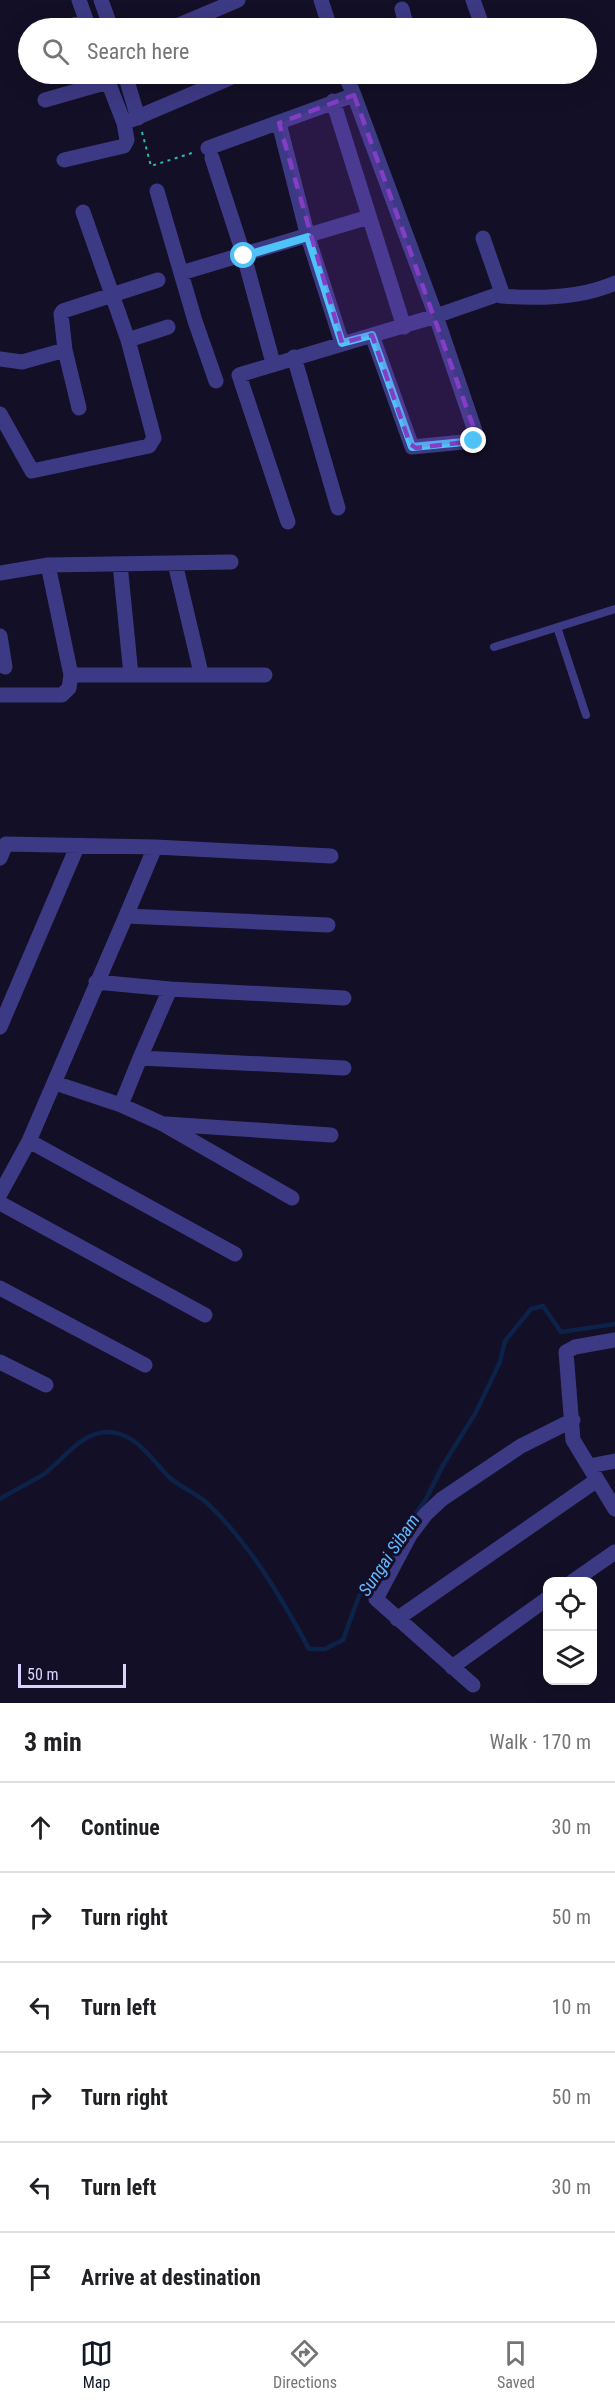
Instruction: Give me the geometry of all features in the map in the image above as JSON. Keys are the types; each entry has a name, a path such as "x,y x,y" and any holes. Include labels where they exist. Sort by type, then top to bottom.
{"street":[{"path":"79,0 85,18"},
{"path":"101,0 107,18"},
{"path":"196,18 238,0"},
{"path":"321,0 327,18"},
{"path":"473,0 479,18"},
{"path":"402,9 404,18"},
{"path":"45,100 89,84"},
{"path":"110,84 131,120"},
{"path":"64,160 124,146 131,120 126,84"},
{"path":"131,120 216,84"},
{"path":"352,84 436,316 476,434 474,441 412,447 372,335"},
{"path":"273,363 244,256 210,153 333,101 354,95"},
{"path":"333,101 404,327"},
{"path":"279,123 308,237 342,343"},
{"path":"157,191 216,381"},
{"path":"0,414 32,471 149,446 154,438 128,340 83,212"},
{"path":"181,273 369,217"},
{"path":"483,238 503,290 501,296"},
{"path":"79,408 65,350 61,314 63,311 158,280"},
{"path":"288,522 239,375 501,296 525,298 597,291 615,283"},
{"path":"128,340 168,327"},
{"path":"0,359 22,362 65,350"},
{"path":"294,357 338,507"},
{"path":"0,573 48,565 231,562"},
{"path":"175,563 201,673"},
{"path":"120,564 131,675"},
{"path":"0,696 62,695 69,688 70,675 48,565"},
{"path":"0,636 5,667"},
{"path":"70,675 201,673 265,675"},
{"path":"2,845 155,847 331,856"},
{"path":"0,1027 77,847"},
{"path":"0,1194 29,1141 55,1083 155,847"},
{"path":"126,916 328,925"},
{"path":"96,982 171,989 344,998"},
{"path":"121,1105 171,989"},
{"path":"140,1058 344,1068"},
{"path":"55,1083 121,1105 163,1124 292,1198"},
{"path":"163,1124 331,1135"},
{"path":"29,1141 236,1254"},
{"path":"0,1203 205,1315"},
{"path":"0,1288 145,1365"},
{"path":"615,1341 575,1347 566,1352 573,1440 615,1509"},
{"path":"0,1362 46,1385"},
{"path":"473,1685 376,1599 410,1535 426,1514 442,1499 521,1446 573,1420"},
{"path":"588,1466 615,1461"},
{"path":"397,1619 597,1480"},
{"path":"578,1577 615,1552"},
{"path":"452,1667 543,1602"}],"lane":[{"path":"494,646 615,609"},
{"path":"557,627 586,715"}],"path":[{"path":"131,120 151,166 210,153"}],"highlighted area":[{"path":"354,95 476,434 474,441 416,448 410,444 372,335 342,343 279,123"}],"waterway":[{"name":"Sungai Sibam","path":"0,1499 44,1474 89,1437 108,1432 127,1437 142,1448 169,1477 203,1499 223,1519 264,1572 309,1649 325,1649 343,1640 359,1596 426,1499 442,1467 476,1412 500,1362 505,1341 531,1309 543,1306 561,1332 615,1324"}],"route":[{"path":"244,256 308,237 342,343 372,335 412,447 474,441"}]}
